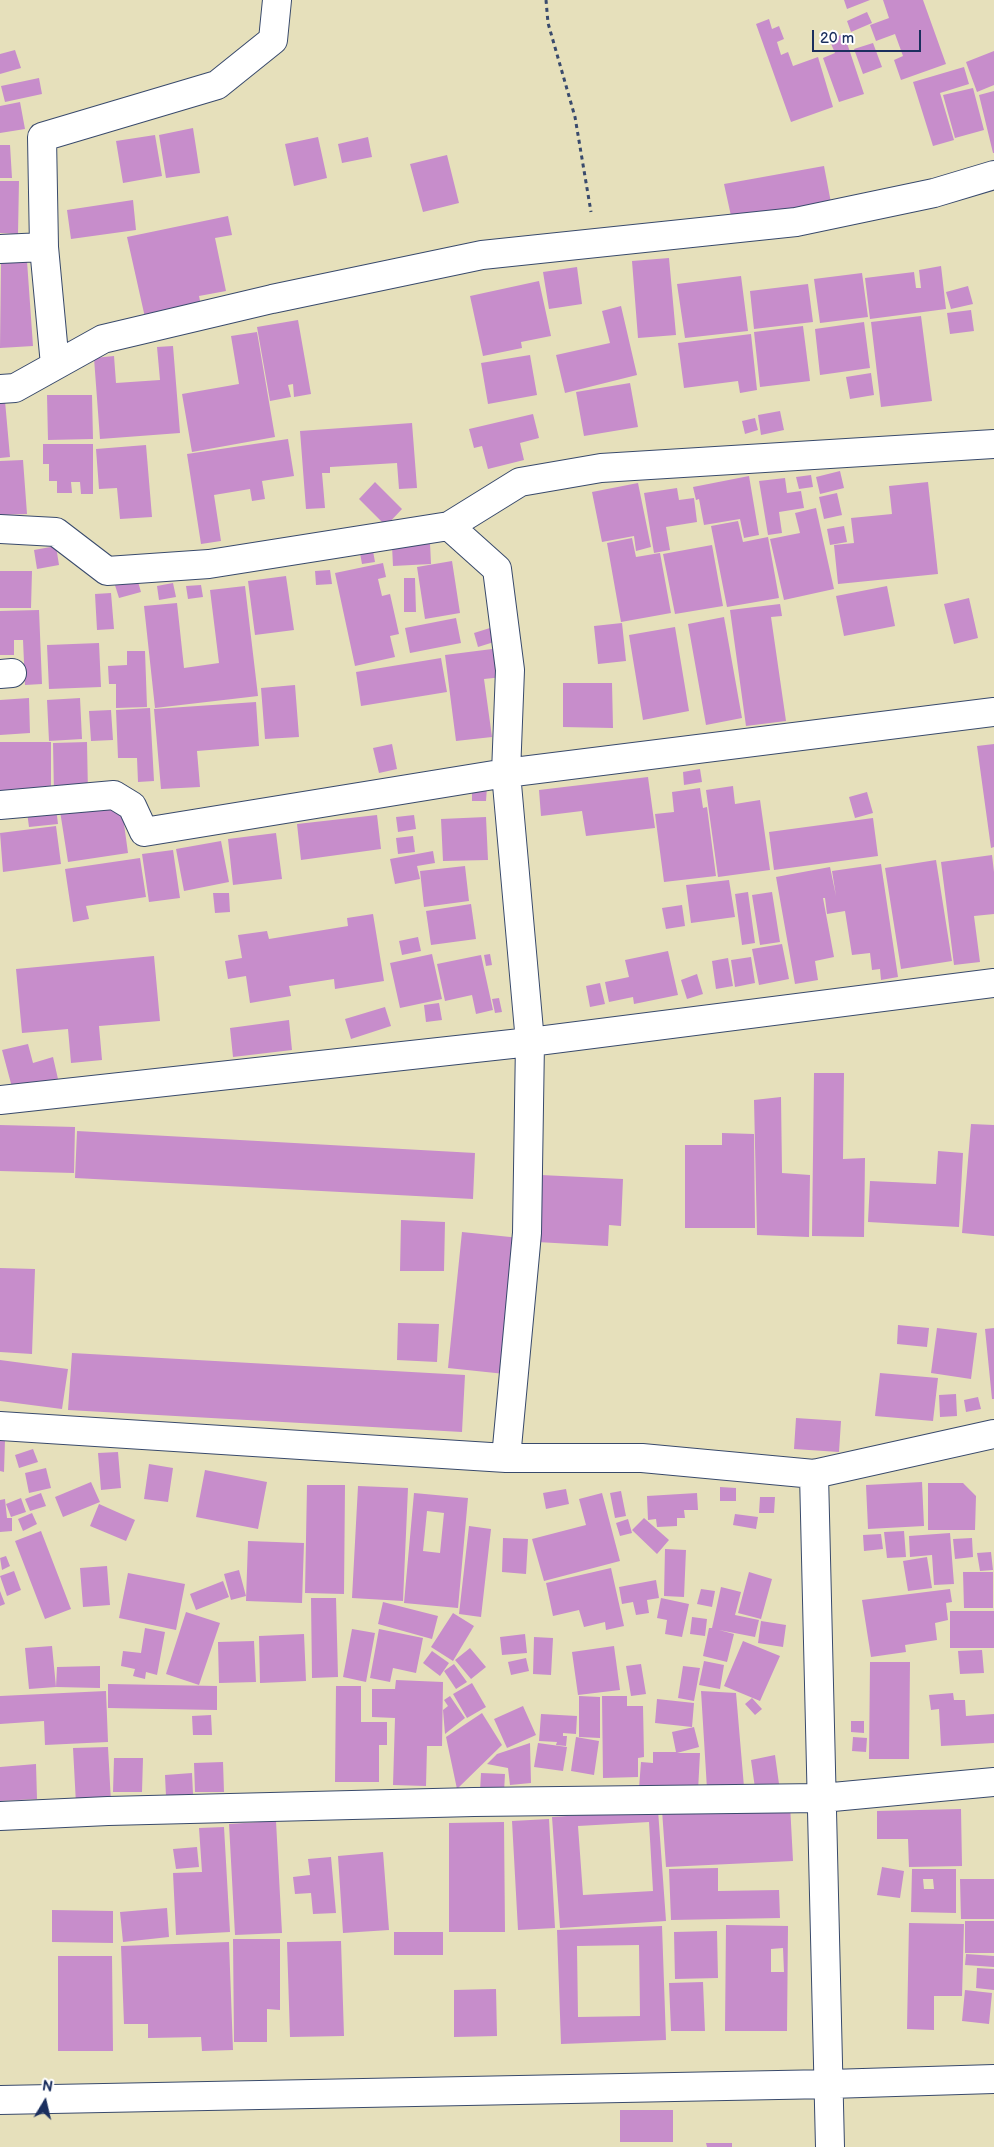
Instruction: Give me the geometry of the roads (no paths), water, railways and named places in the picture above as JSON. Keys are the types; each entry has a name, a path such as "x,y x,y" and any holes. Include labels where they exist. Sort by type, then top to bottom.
{"street":[{"path":"55,365 44,247 42,137 217,85 273,40 277,0"},
{"path":"0,389 15,388 103,339 272,299 482,254 796,222 934,193 994,176"},
{"path":"0,249 44,247"},
{"path":"0,529 56,532 107,572 209,564 449,526 520,482 600,468 994,444"},
{"path":"449,526 497,569 510,670 506,773 530,1042 526,1233 506,1458"},
{"path":"0,805 114,796 132,806 144,832 506,773 994,712"},
{"path":"0,1100 530,1042 994,983"},
{"path":"0,1426 506,1458 642,1458 814,1474 994,1434"},
{"path":"814,1474 830,2147"},
{"path":"0,1816 108,1811 454,1803 822,1798 994,1782"},
{"path":"0,2100 830,2084 994,2079"}]}
